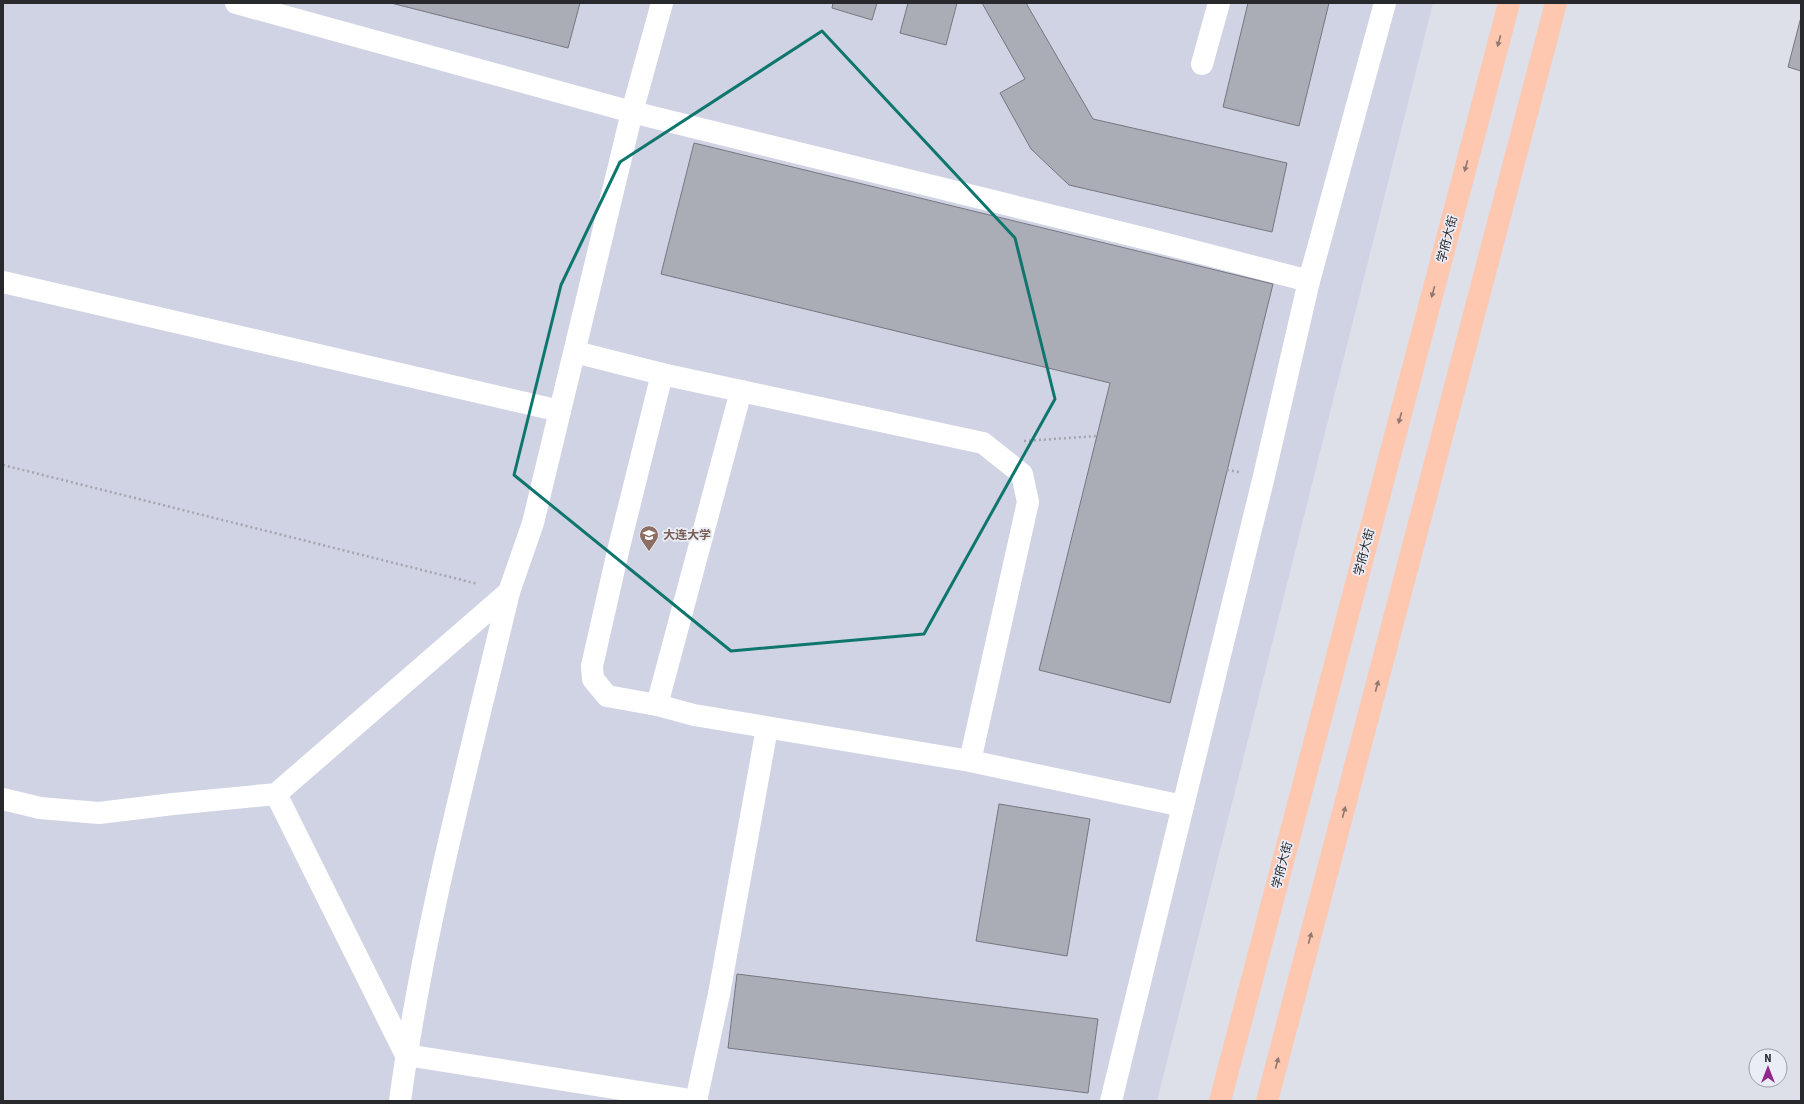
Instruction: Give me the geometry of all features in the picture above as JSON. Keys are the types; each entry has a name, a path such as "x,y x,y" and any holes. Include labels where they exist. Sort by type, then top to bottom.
{"main road":[{"name":"学府大街","path":"1220,1101 1509,3"},
{"path":"1268,1101 1556,3"}],"lane":[{"path":"236,3 632,112 1151,240 1309,281"},
{"path":"400,1101 406,1055 425,949 509,592 533,523 632,112 662,3"},
{"path":"1202,64 1218,3"},
{"path":"1111,1101 1264,476 1309,281 1385,3"},
{"path":"3,282 560,411"},
{"path":"575,352 662,374 983,443 1022,474 1028,502 970,760"},
{"path":"662,374 619,547 592,666 593,679 607,696 657,705 694,715 767,728 970,760 1183,806"},
{"path":"657,705 741,391"},
{"path":"3,799 40,808 99,813 276,794 509,592"},
{"path":"406,1055 696,1101 724,963 767,728"},
{"path":"276,794 406,1055"}],"path":[{"path":"983,443 1097,436"},
{"path":"3,465 509,592"}],"highlighted area":[{"path":"822,31 1015,238 1055,399 924,634 731,651 514,475 561,285 620,162"}],"shaded area":[{"name":"大连大学","path":"3,3 1433,3 1157,1101 3,1101"}],"building":[{"path":"391,3 580,3 568,48"},
{"path":"833,3 877,3 872,20 832,8"},
{"path":"908,3 957,3 946,45 900,33"},
{"path":"982,3 1026,3 1093,119 1287,163 1272,232 1069,185 1031,149 1000,93 1025,79"},
{"path":"1248,3 1329,3 1299,126 1223,107"},
{"path":"1801,17 1801,71 1788,67"},
{"path":"694,143 1273,284 1170,703 1039,670 1110,383 661,274"},
{"path":"999,804 1090,819 1067,956 976,941"},
{"path":"737,974 1098,1019 1088,1093 728,1048"}],"place":[{"name":"大连大学","path":"649,552"}]}
